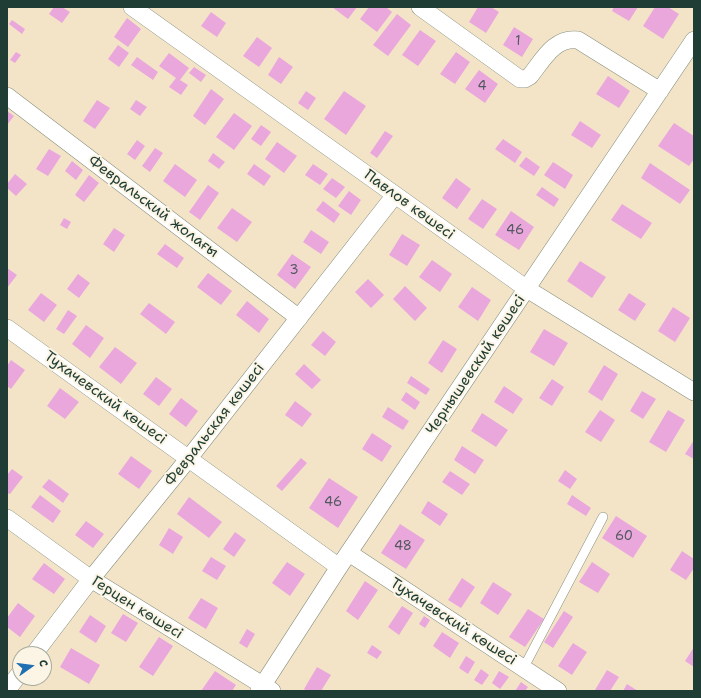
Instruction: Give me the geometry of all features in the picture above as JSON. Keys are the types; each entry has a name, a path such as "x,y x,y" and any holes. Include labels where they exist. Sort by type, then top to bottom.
{"street":[{"name":"Павлов көшесі","path":"132,7 527,289 694,392"},
{"path":"420,7 520,80 530,76 554,47 562,41 570,39 578,40 660,91"},
{"name":"Чернышевский көшесі","path":"264,689 344,560 694,40"},
{"name":"Февральский жолағы","path":"7,96 299,318"},
{"name":"Февральская көшесі","path":"40,646 91,579 189,458 395,195"},
{"name":"Тухачевский көшесі","path":"7,328 189,458 344,560 523,668 558,691"},
{"name":"Герцен көшесі","path":"7,518 91,579 264,689"}],"lane":[{"path":"523,668 603,517"}],"building":[{"path":"54,7 62,7 70,12 62,23 49,14"},
{"path":"332,7 357,7 348,19"},
{"path":"369,7 386,7 392,12 377,32 360,19"},
{"path":"478,7 491,7 499,12 486,33 469,22"},
{"path":"614,7 638,7 629,21 612,11"},
{"path":"655,7 668,7 679,14 663,39 643,26"},
{"path":"211,12 226,23 217,37 201,26"},
{"path":"397,14 411,25 388,56 373,45"},
{"path":"127,18 141,29 128,47 114,37"},
{"path":"12,20 25,29 22,34 9,24"},
{"path":"514,27 533,39 522,57 503,45"},
{"path":"420,30 436,41 418,66 402,55"},
{"path":"257,37 272,48 259,67 243,56"},
{"path":"118,45 129,53 119,67 108,59"},
{"path":"16,52 21,55 15,63 10,60"},
{"path":"456,52 470,62 455,84 440,74"},
{"path":"169,53 189,68 180,80 188,85 181,95 169,87 176,78 159,66"},
{"path":"137,57 158,72 153,80 131,65"},
{"path":"279,57 293,67 281,84 268,75"},
{"path":"194,67 206,75 201,82 189,73"},
{"path":"479,70 498,84 485,103 465,89"},
{"path":"608,76 630,91 619,108 596,94"},
{"path":"211,89 224,99 205,125 193,116"},
{"path":"306,91 316,98 308,110 298,103"},
{"path":"344,91 366,106 346,135 324,119"},
{"path":"97,100 110,108 95,129 83,121"},
{"path":"136,100 147,107 140,116 130,109"},
{"path":"7,111 14,116 7,125"},
{"path":"234,113 252,126 234,150 216,137"},
{"path":"580,121 601,135 592,148 571,135"},
{"path":"674,123 694,136 694,159 689,166 658,146"},
{"path":"261,125 271,132 261,146 251,139"},
{"path":"385,131 393,136 377,158 370,153"},
{"path":"503,139 522,152 515,163 495,149"},
{"path":"137,140 145,146 135,160 127,154"},
{"path":"277,142 297,156 284,173 265,159"},
{"path":"155,148 163,153 150,172 142,166"},
{"path":"49,149 61,156 48,176 36,169"},
{"path":"213,153 225,162 219,169 208,161"},
{"path":"526,157 540,167 534,176 519,166"},
{"path":"72,161 83,170 76,180 65,171"},
{"path":"553,162 573,175 565,189 544,175"},
{"path":"650,163 690,190 680,204 641,178"},
{"path":"175,164 197,180 185,197 163,181"},
{"path":"254,164 271,176 264,186 247,174"},
{"path":"313,164 328,174 320,185 305,175"},
{"path":"15,174 27,184 16,196 7,188 7,184"},
{"path":"89,175 99,183 84,202 75,195"},
{"path":"332,178 345,187 336,198 323,189"},
{"path":"456,178 471,189 457,209 442,198"},
{"path":"208,185 219,193 200,220 189,212"},
{"path":"542,187 559,199 554,207 536,195"},
{"path":"349,191 361,200 351,215 338,206"},
{"path":"482,199 497,209 483,229 468,219"},
{"path":"323,201 340,214 334,223 316,210"},
{"path":"622,204 652,223 641,239 611,220"},
{"path":"232,208 252,222 237,242 217,228"},
{"path":"511,211 534,227 519,250 495,235"},
{"path":"64,218 71,222 67,229 60,225"},
{"path":"114,228 125,235 114,252 103,244"},
{"path":"311,230 329,242 321,254 303,242"},
{"path":"402,234 420,245 407,266 389,255"},
{"path":"165,244 184,258 177,268 157,254"},
{"path":"292,254 311,267 295,289 277,275"},
{"path":"432,260 452,274 440,292 419,277"},
{"path":"580,261 606,277 592,298 567,281"},
{"path":"7,268 17,275 7,288"},
{"path":"208,273 232,291 221,305 197,287"},
{"path":"78,274 90,283 79,298 67,289"},
{"path":"368,279 384,295 371,308 355,292"},
{"path":"405,286 427,308 415,321 393,299"},
{"path":"472,287 491,300 478,321 458,307"},
{"path":"41,293 57,305 44,322 28,310"},
{"path":"629,293 646,304 635,321 618,310"},
{"path":"247,301 269,319 259,333 236,315"},
{"path":"149,303 175,322 166,334 140,314"},
{"path":"673,307 690,318 675,342 658,331"},
{"path":"68,310 77,316 64,334 56,329"},
{"path":"86,325 104,338 90,358 72,344"},
{"path":"544,329 568,343 554,366 530,352"},
{"path":"323,331 336,342 325,356 311,345"},
{"path":"443,340 457,349 442,373 428,363"},
{"path":"115,347 137,363 121,384 99,367"},
{"path":"11,360 25,370 11,389 7,386 7,366"},
{"path":"304,364 321,380 312,389 295,374"},
{"path":"604,365 618,374 602,401 588,392"},
{"path":"411,376 430,389 426,395 407,383"},
{"path":"156,377 172,389 159,406 143,394"},
{"path":"552,379 564,387 552,406 539,398"},
{"path":"504,386 523,399 513,414 494,402"},
{"path":"60,388 79,402 65,419 47,406"},
{"path":"642,391 656,399 643,419 630,411"},
{"path":"406,392 420,402 415,410 401,400"},
{"path":"181,398 198,411 186,427 169,414"},
{"path":"295,401 312,414 302,427 285,415"},
{"path":"388,407 409,421 403,430 382,417"},
{"path":"600,410 615,420 601,442 585,432"},
{"path":"668,410 685,420 666,452 649,442"},
{"path":"482,413 508,430 496,447 471,431"},
{"path":"372,433 392,446 382,462 362,449"},
{"path":"694,440 694,459 685,454"},
{"path":"462,446 484,460 475,474 454,460"},
{"path":"131,456 152,471 139,489 118,474"},
{"path":"301,458 307,463 282,491 276,486"},
{"path":"12,469 23,477 10,494 7,493 7,475"},
{"path":"565,470 577,479 570,489 558,481"},
{"path":"450,471 470,484 462,495 442,482"},
{"path":"329,478 358,497 338,528 309,508"},
{"path":"49,479 69,494 63,503 42,487"},
{"path":"40,495 61,511 53,523 31,507"},
{"path":"572,495 591,508 586,516 567,504"},
{"path":"189,497 222,522 209,538 177,514"},
{"path":"428,501 448,514 440,526 421,513"},
{"path":"616,516 647,536 633,558 602,538"},
{"path":"86,521 104,534 93,548 75,535"},
{"path":"400,524 425,540 406,569 381,553"},
{"path":"169,528 183,537 173,554 159,545"},
{"path":"235,532 246,540 234,557 223,549"},
{"path":"682,551 694,559 694,568 686,580 670,570"},
{"path":"211,557 226,566 217,580 202,571"},
{"path":"287,562 305,574 290,596 272,583"},
{"path":"592,562 610,574 598,593 579,582"},
{"path":"44,563 65,579 54,594 32,579"},
{"path":"462,578 475,587 461,608 448,600"},
{"path":"365,581 378,590 358,620 346,611"},
{"path":"493,582 512,594 498,615 480,603"},
{"path":"201,598 218,608 206,629 188,618"},
{"path":"18,603 35,616 20,637 7,627 7,618"},
{"path":"402,606 413,613 399,635 388,627"},
{"path":"528,609 544,619 525,647 509,637"},
{"path":"564,611 573,617 553,648 544,642"},
{"path":"123,614 138,623 126,642 111,633"},
{"path":"90,615 106,626 96,643 79,632"},
{"path":"424,616 430,620 425,628 419,624"},
{"path":"247,629 255,634 247,648 239,643"},
{"path":"442,632 459,643 450,658 433,646"},
{"path":"159,637 173,646 153,676 139,667"},
{"path":"573,643 587,652 572,675 558,666"},
{"path":"372,645 382,652 377,659 367,653"},
{"path":"694,647 694,667 685,661"},
{"path":"71,648 100,665 89,684 60,667"},
{"path":"466,656 475,662 468,674 459,668"},
{"path":"317,667 331,675 321,691 307,691 304,689"},
{"path":"481,669 489,675 482,685 474,680"},
{"path":"607,670 619,677 610,691 595,690"},
{"path":"215,671 236,685 232,691 201,691"},
{"path":"499,671 509,677 500,689 492,683"},
{"path":"521,682 528,687 525,691 515,691"},
{"path":"627,684 638,691 623,691"}]}
